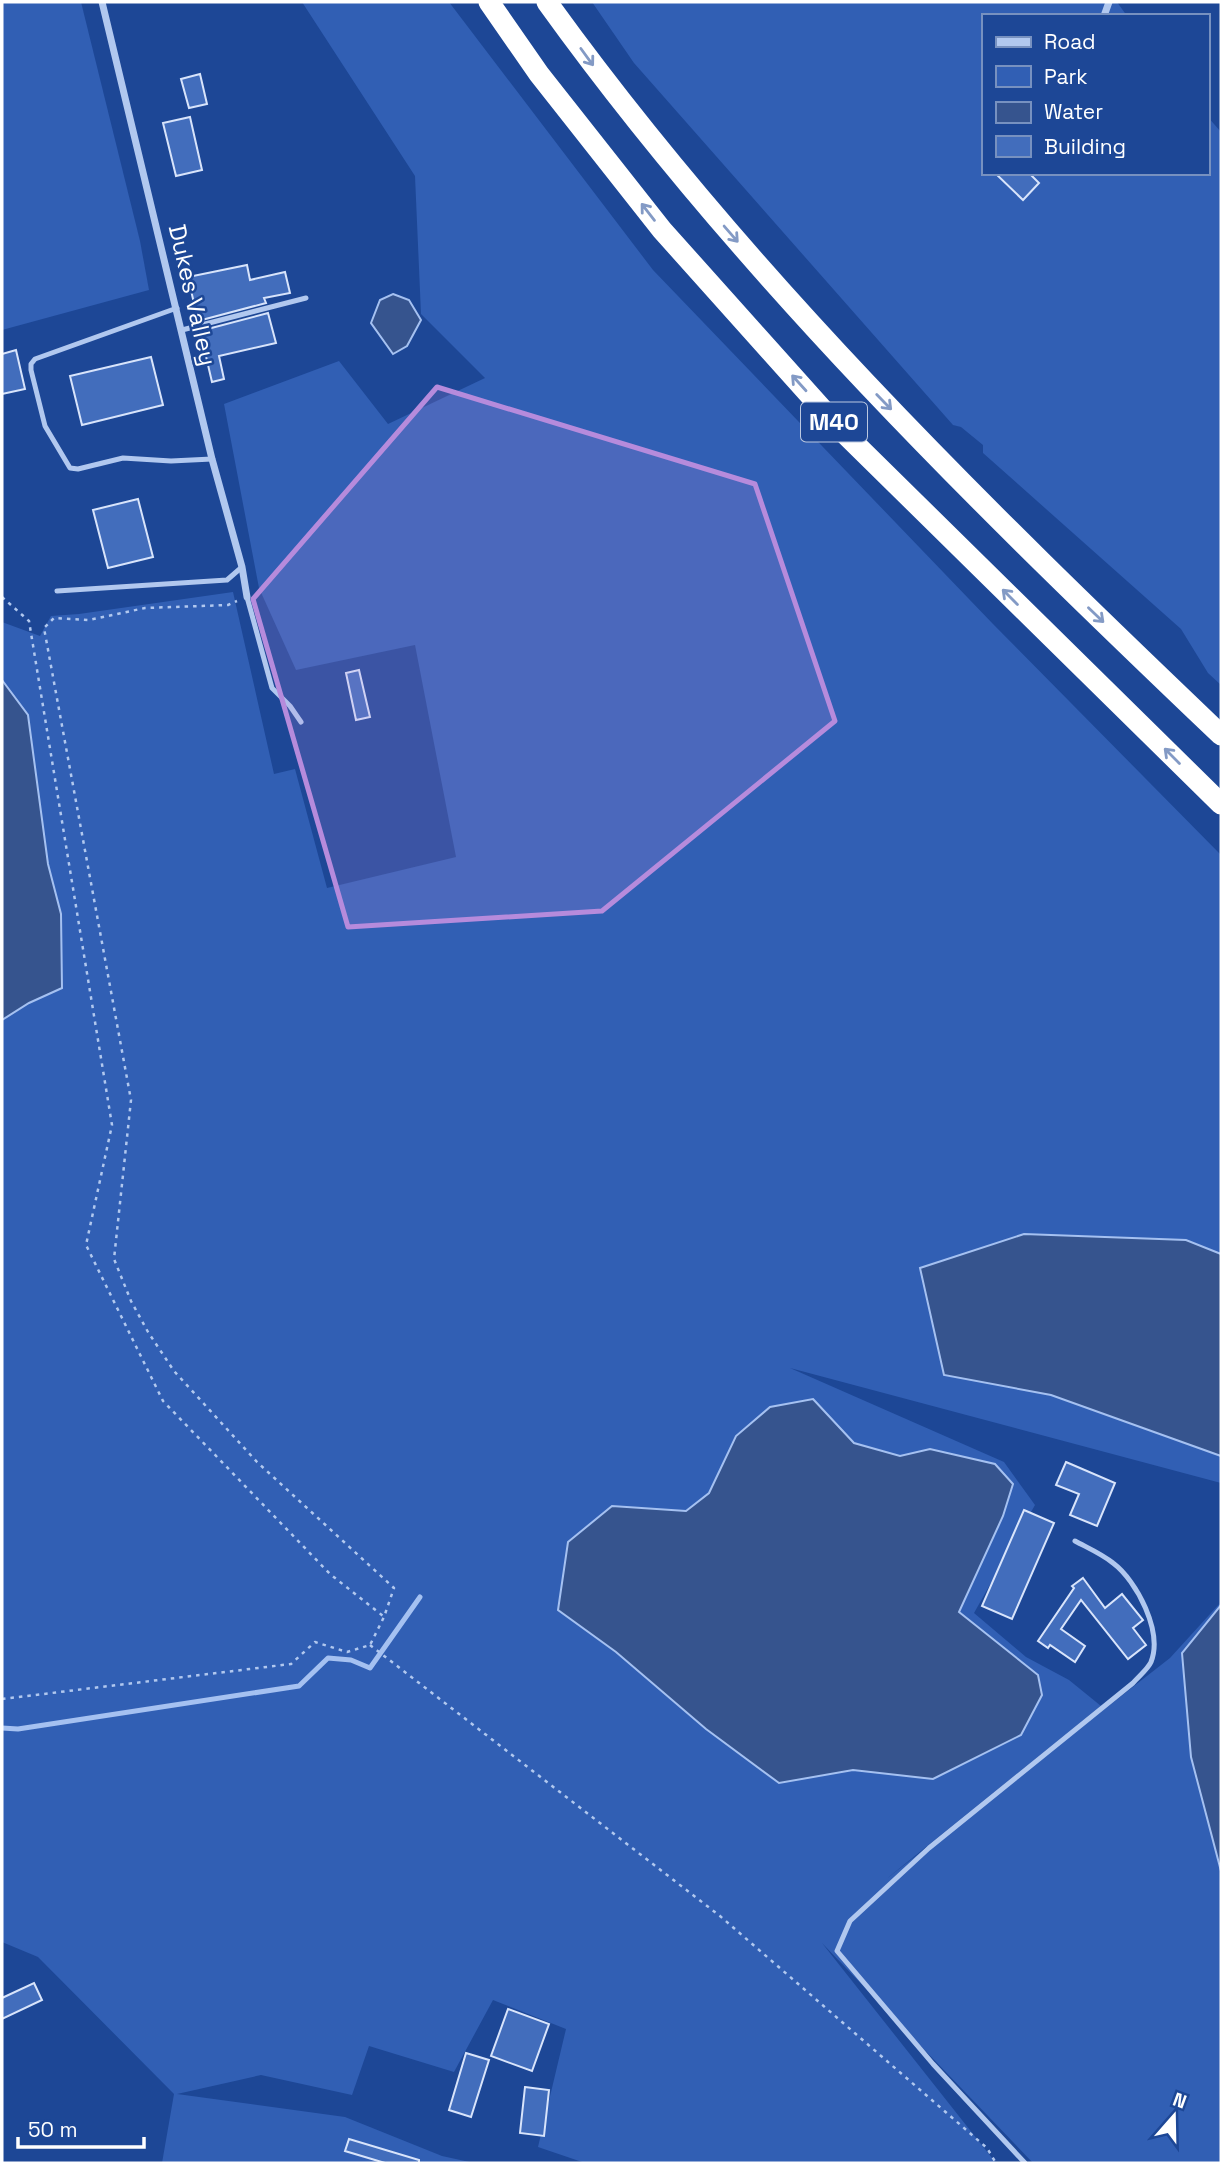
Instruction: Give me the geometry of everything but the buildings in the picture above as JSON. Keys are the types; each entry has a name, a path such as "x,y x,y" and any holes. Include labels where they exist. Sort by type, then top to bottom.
{"highway":[{"name":"M40","path":"489,2 540,74 662,230 842,431 1221,804"},
{"name":"M40","path":"547,2 591,63 698,197 828,345 1024,545 1221,736"}],"street":[{"name":"Dukes Valley","path":"102,2 212,459 242,567 247,597"}],"lane":[{"path":"182,330 306,298"},
{"path":"177,308 35,359 31,370 44,426 70,468 78,469 123,458 171,461 212,459"},
{"path":"57,591 227,580 242,567"},
{"path":"247,597 272,688 301,722"},
{"path":"1025,2163 933,2064 837,1951 850,1921 929,1848 1090,1715 1133,1683 1151,1663 1154,1647 1140,1595 1126,1574 1112,1562 1075,1541"}],"path":[{"path":"2,597 29,621 112,1125 86,1245 163,1401 330,1574 384,1617"},
{"path":"2,1699 291,1664 315,1642 347,1652 370,1645 394,1588 257,1462 174,1371 137,1311 114,1259 131,1100 44,628 54,618 89,620 145,608 228,605 247,597"},
{"path":"370,1645 720,1916 987,2148 996,2163"}],"highlighted area":[{"path":"437,387 755,484 835,721 602,911 348,927 253,599"}],"green space":[{"path":"2,2 81,2 140,241 149,290 2,330"},
{"path":"302,2 449,2 653,270 993,624 1221,855 1221,1483 790,1368 1004,1462 1035,1505 974,1613 1026,1657 1069,1680 1101,1706 885,1880 1170,1658 1221,1602 1221,2163 1033,2163 822,1943 996,2163 585,2163 538,2147 566,2029 493,2000 454,2072 369,2046 352,2095 261,2075 177,2094 345,2117 442,2156 474,2163 162,2163 174,2094 38,1957 2,1942 2,622 40,636 51,616 233,592 274,774 295,769 327,888 456,857 415,645 296,670 259,588 224,404 339,361 388,424 485,378 421,314 415,176"},
{"path":"592,2 1117,2 1126,14 982,14 982,175 1209,175 1209,118 1221,132 1221,685 1208,673 1181,629 983,453 983,445 961,427 953,425 634,63"}],"water":[{"path":"393,294 409,300 421,320 407,346 393,354 371,323 380,300"},
{"path":"2,680 28,715 48,864 61,914 62,988 29,1003 2,1020"},
{"path":"1024,1234 1186,1240 1221,1254 1221,1456 1051,1395 944,1375 920,1268"},
{"path":"813,1399 854,1443 900,1456 930,1449 995,1464 1013,1484 1003,1516 959,1612 1038,1675 1042,1695 1021,1735 933,1779 853,1770 779,1783 706,1729 616,1652 558,1610 568,1542 612,1506 686,1511 709,1493 736,1436 770,1407"},
{"path":"1221,1605 1221,1871 1191,1757 1182,1653"}],"waterway":[{"path":"2,1728 18,1729 299,1686 328,1658 351,1660 370,1668 420,1597"}]}
